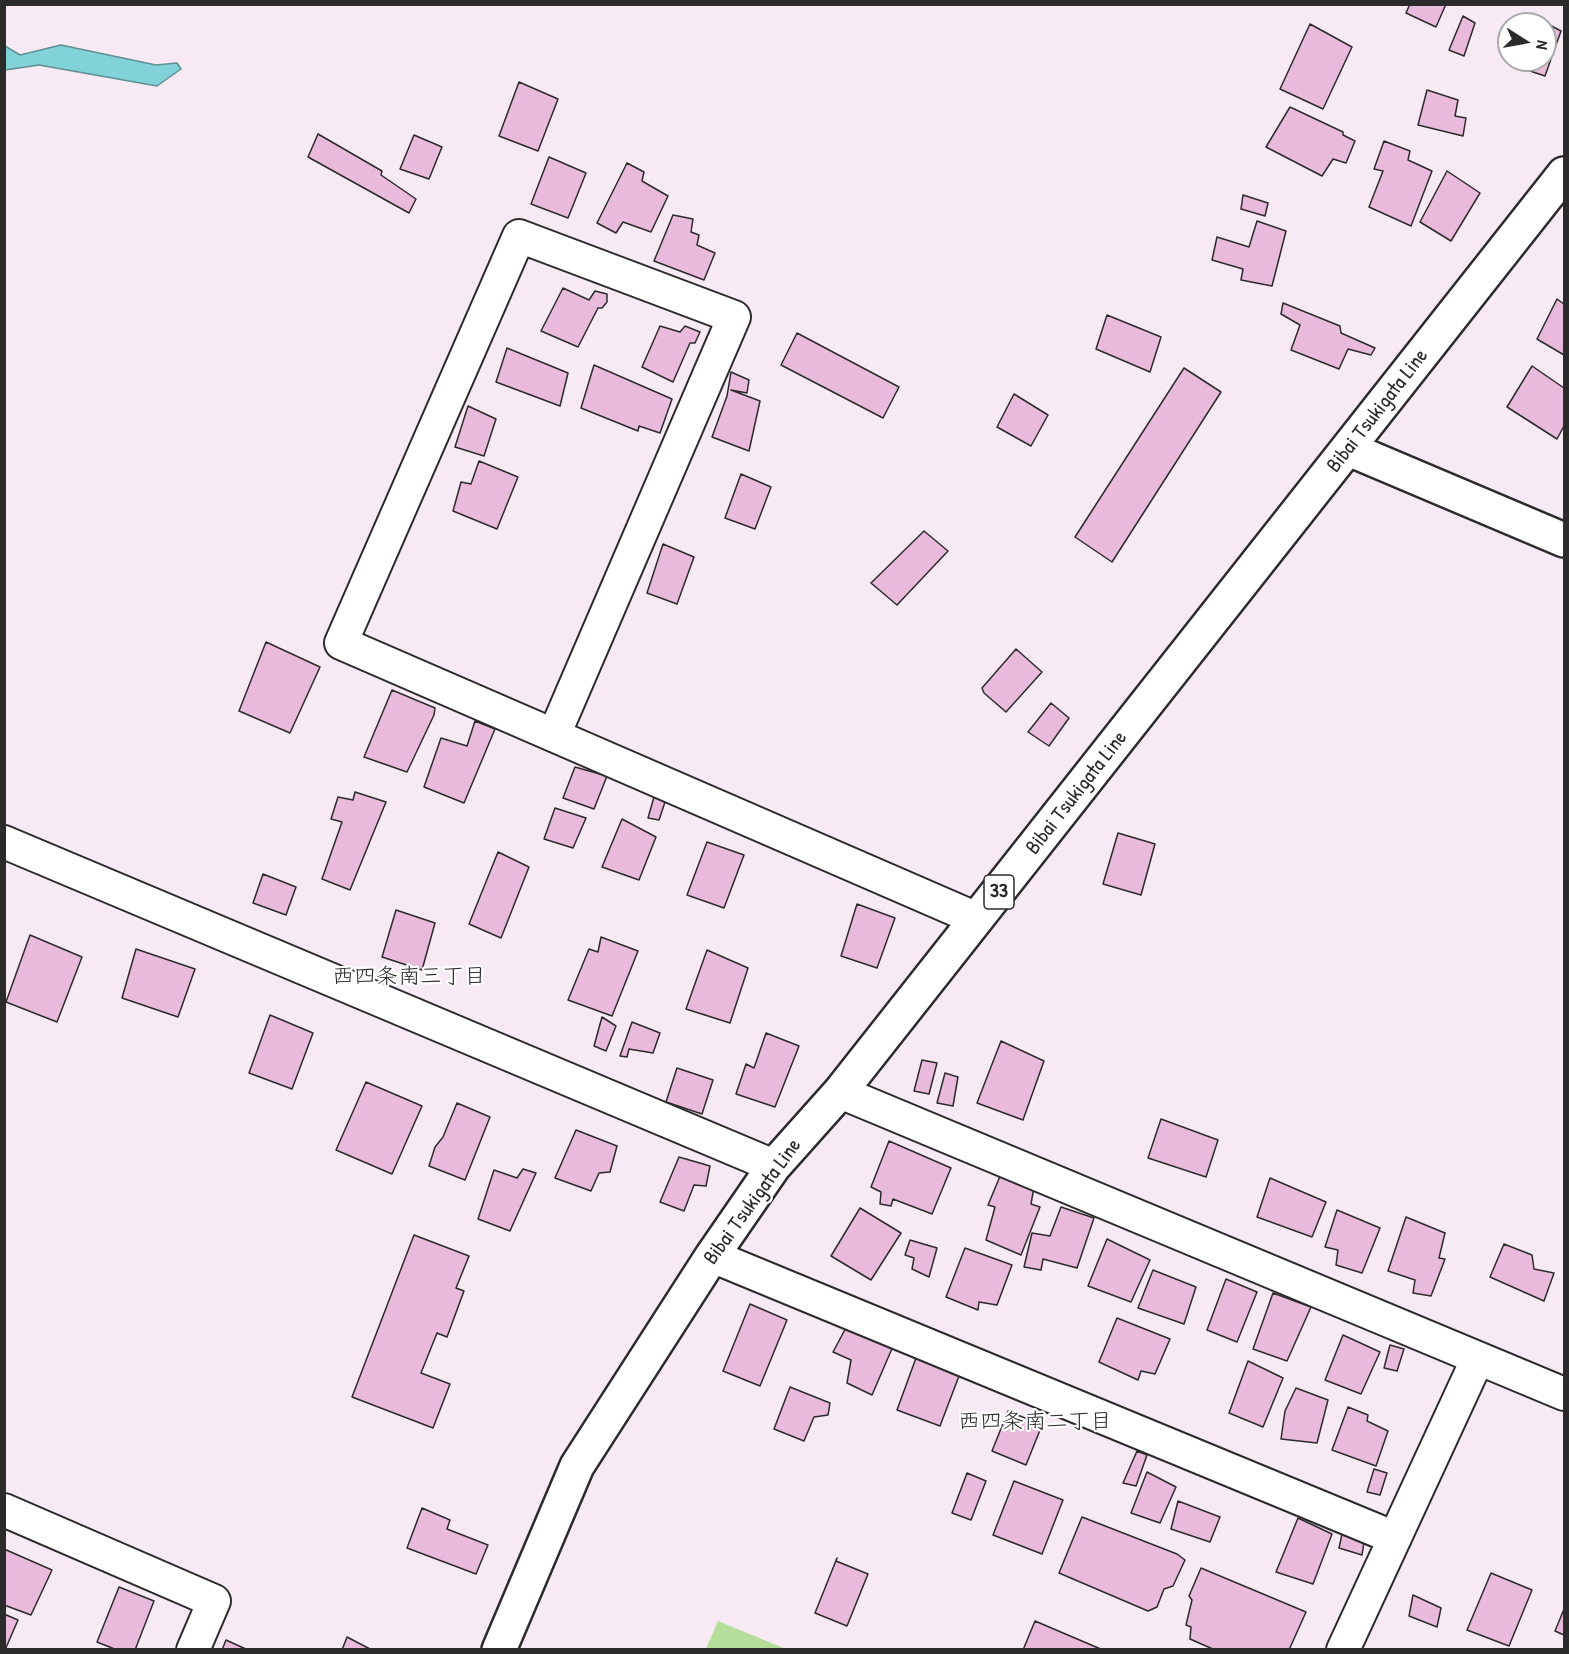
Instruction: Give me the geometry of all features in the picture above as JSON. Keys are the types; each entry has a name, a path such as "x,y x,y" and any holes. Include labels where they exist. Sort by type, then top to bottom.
{"main road":[{"name":"Bibai Tsukigata Line","path":"499,1650 577,1466 712,1256 774,1166 840,1092 1564,174"},
{"path":"1349,449 1564,540"}],"street":[{"path":"554,735 734,317 519,236 341,643 977,919"},
{"path":"4,842 774,1166"},
{"path":"840,1092 1564,1394"},
{"path":"712,1256 1395,1538"},
{"path":"1343,1650 1478,1358"},
{"path":"4,1510 214,1601 193,1650"}],"green space":[{"path":"718,1621 786,1649 706,1649"}],"water":[{"path":"61,45 156,65 177,63 181,69 157,86 39,65 5,70 5,46 20,55"}],"building":[{"path":"1410,4 1446,4 1436,27 1406,13"},
{"path":"1463,16 1475,23 1464,56 1449,50"},
{"path":"1310,24 1352,47 1323,109 1280,89"},
{"path":"1557,29 1561,31 1557,42"},
{"path":"1533,72 1546,72 1545,76"},
{"path":"519,82 558,99 538,151 499,136"},
{"path":"1427,90 1458,100 1455,116 1466,118 1463,136 1418,125"},
{"path":"1290,107 1343,132 1343,135 1355,141 1346,163 1333,159 1322,176 1266,147"},
{"path":"318,134 382,171 381,175 416,199 409,213 308,157"},
{"path":"414,135 442,147 429,179 400,169"},
{"path":"1384,141 1410,151 1408,160 1432,171 1411,226 1369,207 1383,171 1374,169"},
{"path":"549,157 586,173 568,218 531,204"},
{"path":"627,163 644,172 642,181 668,196 651,232 623,222 616,233 597,223"},
{"path":"1447,171 1480,193 1451,241 1420,222"},
{"path":"1243,195 1268,203 1265,216 1241,209"},
{"path":"673,215 693,219 691,232 699,235 697,245 715,253 704,280 654,261"},
{"path":"1257,221 1286,231 1272,286 1241,280 1243,269 1212,260 1217,237 1249,247"},
{"path":"563,288 589,300 595,291 607,294 607,302 602,308 598,308 578,347 541,331"},
{"path":"1557,299 1564,304 1564,355 1537,339"},
{"path":"1283,303 1340,326 1341,333 1375,348 1371,355 1348,349 1339,369 1291,350 1300,325 1281,314"},
{"path":"1107,315 1161,337 1150,372 1096,349"},
{"path":"660,326 680,332 685,326 700,332 695,343 690,343 673,382 642,367"},
{"path":"797,333 899,387 883,418 781,365"},
{"path":"507,348 568,373 560,406 496,382"},
{"path":"594,365 672,399 660,433 639,426 638,431 581,408"},
{"path":"1532,366 1564,388 1564,426 1557,439 1507,407"},
{"path":"1184,368 1221,392 1112,562 1075,537"},
{"path":"731,372 749,380 747,393 731,390 760,401 749,451 712,437 727,396"},
{"path":"1014,394 1048,415 1031,446 997,427"},
{"path":"468,406 496,419 484,456 455,447"},
{"path":"479,461 518,477 497,529 453,511 461,482 471,484"},
{"path":"741,474 771,487 755,529 725,518"},
{"path":"924,531 948,551 897,605 871,583"},
{"path":"663,544 694,557 677,604 647,593"},
{"path":"266,642 320,667 290,733 239,711"},
{"path":"1016,649 1042,672 1006,712 984,693 982,688"},
{"path":"392,690 435,708 434,715 407,772 364,757"},
{"path":"1051,703 1069,718 1049,746 1028,732"},
{"path":"475,721 495,729 464,803 424,787 441,738 467,746"},
{"path":"575,767 607,776 594,809 563,798"},
{"path":"355,792 386,802 350,890 322,879 342,822 331,819 338,797 353,800"},
{"path":"654,797 665,802 659,820 648,818"},
{"path":"555,808 586,818 573,848 544,839"},
{"path":"622,819 656,837 639,880 602,867"},
{"path":"1118,833 1155,844 1141,895 1103,884"},
{"path":"707,842 744,855 724,908 687,895"},
{"path":"498,852 529,867 501,938 469,924"},
{"path":"263,874 296,887 286,915 253,903"},
{"path":"857,904 895,918 877,968 841,956"},
{"path":"396,910 435,923 422,970 382,957"},
{"path":"30,935 82,957 57,1022 6,1002"},
{"path":"601,937 638,951 612,1016 568,1000 589,949 598,952"},
{"path":"136,949 195,969 178,1017 122,998"},
{"path":"707,950 748,968 730,1023 686,1009"},
{"path":"270,1015 313,1033 292,1089 249,1073"},
{"path":"602,1017 616,1026 606,1051 594,1046"},
{"path":"632,1022 660,1033 653,1053 629,1049 627,1057 620,1056"},
{"path":"766,1033 799,1046 775,1107 736,1094 746,1064 754,1068"},
{"path":"1001,1041 1044,1061 1023,1120 977,1103"},
{"path":"922,1060 937,1063 929,1094 914,1091"},
{"path":"677,1068 713,1080 702,1114 666,1102"},
{"path":"945,1073 958,1077 953,1106 937,1103"},
{"path":"366,1082 422,1106 392,1174 336,1150"},
{"path":"457,1103 490,1117 465,1180 429,1166 435,1147 443,1137"},
{"path":"1161,1119 1218,1140 1206,1177 1148,1158"},
{"path":"576,1130 617,1146 610,1172 599,1173 591,1191 555,1178"},
{"path":"889,1141 951,1168 932,1214 893,1199 891,1206 880,1204 881,1192 871,1187"},
{"path":"679,1157 710,1166 706,1186 694,1185 684,1211 660,1202"},
{"path":"523,1169 536,1173 510,1231 478,1219 494,1170 517,1178"},
{"path":"1001,1174 1034,1187 1031,1204 1040,1207 1021,1255 986,1240 995,1207 988,1205"},
{"path":"1270,1178 1326,1202 1312,1237 1257,1217"},
{"path":"1061,1207 1094,1218 1077,1268 1043,1259 1041,1270 1024,1267 1032,1233 1050,1236"},
{"path":"860,1208 901,1233 871,1280 831,1256"},
{"path":"1337,1210 1380,1228 1362,1273 1336,1265 1338,1250 1325,1247"},
{"path":"1406,1217 1445,1233 1439,1258 1445,1259 1431,1296 1413,1293 1415,1280 1388,1271"},
{"path":"414,1235 469,1256 456,1288 464,1291 447,1337 437,1333 421,1373 450,1384 433,1428 352,1397"},
{"path":"1107,1239 1150,1260 1131,1302 1088,1286"},
{"path":"910,1240 937,1248 929,1277 912,1269 914,1258 905,1255"},
{"path":"1504,1244 1532,1255 1534,1269 1554,1273 1544,1301 1490,1277"},
{"path":"965,1248 1012,1265 997,1305 979,1302 978,1310 946,1297"},
{"path":"1153,1270 1196,1287 1184,1324 1138,1308"},
{"path":"1226,1279 1257,1292 1237,1342 1207,1330"},
{"path":"1273,1293 1311,1307 1287,1361 1253,1349"},
{"path":"750,1304 787,1320 760,1386 723,1371"},
{"path":"1117,1318 1170,1339 1155,1374 1141,1371 1138,1380 1099,1362"},
{"path":"848,1324 894,1344 872,1395 847,1383 851,1360 833,1352"},
{"path":"1343,1335 1380,1352 1361,1394 1325,1380"},
{"path":"1390,1345 1404,1349 1397,1371 1384,1368"},
{"path":"916,1358 959,1376 940,1426 897,1410"},
{"path":"1248,1361 1283,1378 1263,1427 1229,1413"},
{"path":"790,1387 830,1403 828,1415 814,1417 804,1441 774,1429"},
{"path":"1296,1388 1328,1400 1317,1443 1281,1439 1285,1411"},
{"path":"1348,1407 1368,1415 1367,1421 1388,1431 1376,1466 1332,1450"},
{"path":"1008,1411 1042,1425 1026,1465 992,1451"},
{"path":"1137,1451 1147,1455 1136,1486 1123,1483"},
{"path":"1374,1469 1387,1473 1380,1495 1367,1492"},
{"path":"1147,1472 1176,1487 1160,1523 1131,1513"},
{"path":"967,1473 986,1481 971,1520 952,1513"},
{"path":"1014,1481 1063,1500 1042,1554 993,1535"},
{"path":"1178,1501 1220,1517 1210,1542 1171,1529"},
{"path":"422,1508 450,1520 447,1529 488,1545 476,1574 407,1548"},
{"path":"1082,1517 1177,1554 1185,1560 1173,1586 1164,1589 1157,1607 1148,1611 1059,1573"},
{"path":"1298,1518 1332,1534 1313,1584 1276,1572"},
{"path":"1342,1534 1364,1542 1362,1555 1339,1548"},
{"path":"4,1549 52,1570 31,1615 4,1605"},
{"path":"837,1558 836,1561 868,1574 847,1626 815,1613"},
{"path":"1201,1568 1306,1612 1289,1650 1215,1650 1190,1639 1191,1627 1186,1625 1192,1600 1189,1596"},
{"path":"1491,1573 1532,1590 1509,1646 1467,1630"},
{"path":"119,1587 154,1601 135,1650 117,1650 97,1642"},
{"path":"1413,1595 1441,1608 1437,1627 1409,1616"},
{"path":"1564,1609 1564,1635 1555,1631"},
{"path":"4,1614 18,1620 5,1650 4,1650"},
{"path":"1035,1621 1103,1650 1023,1650"},
{"path":"347,1637 372,1650 342,1650"},
{"path":"226,1640 248,1650 222,1650"}],"district":[{"name":"西四条南三丁目","path":"409,977"},
{"name":"西四条南二丁目","path":"1035,1422"}]}
